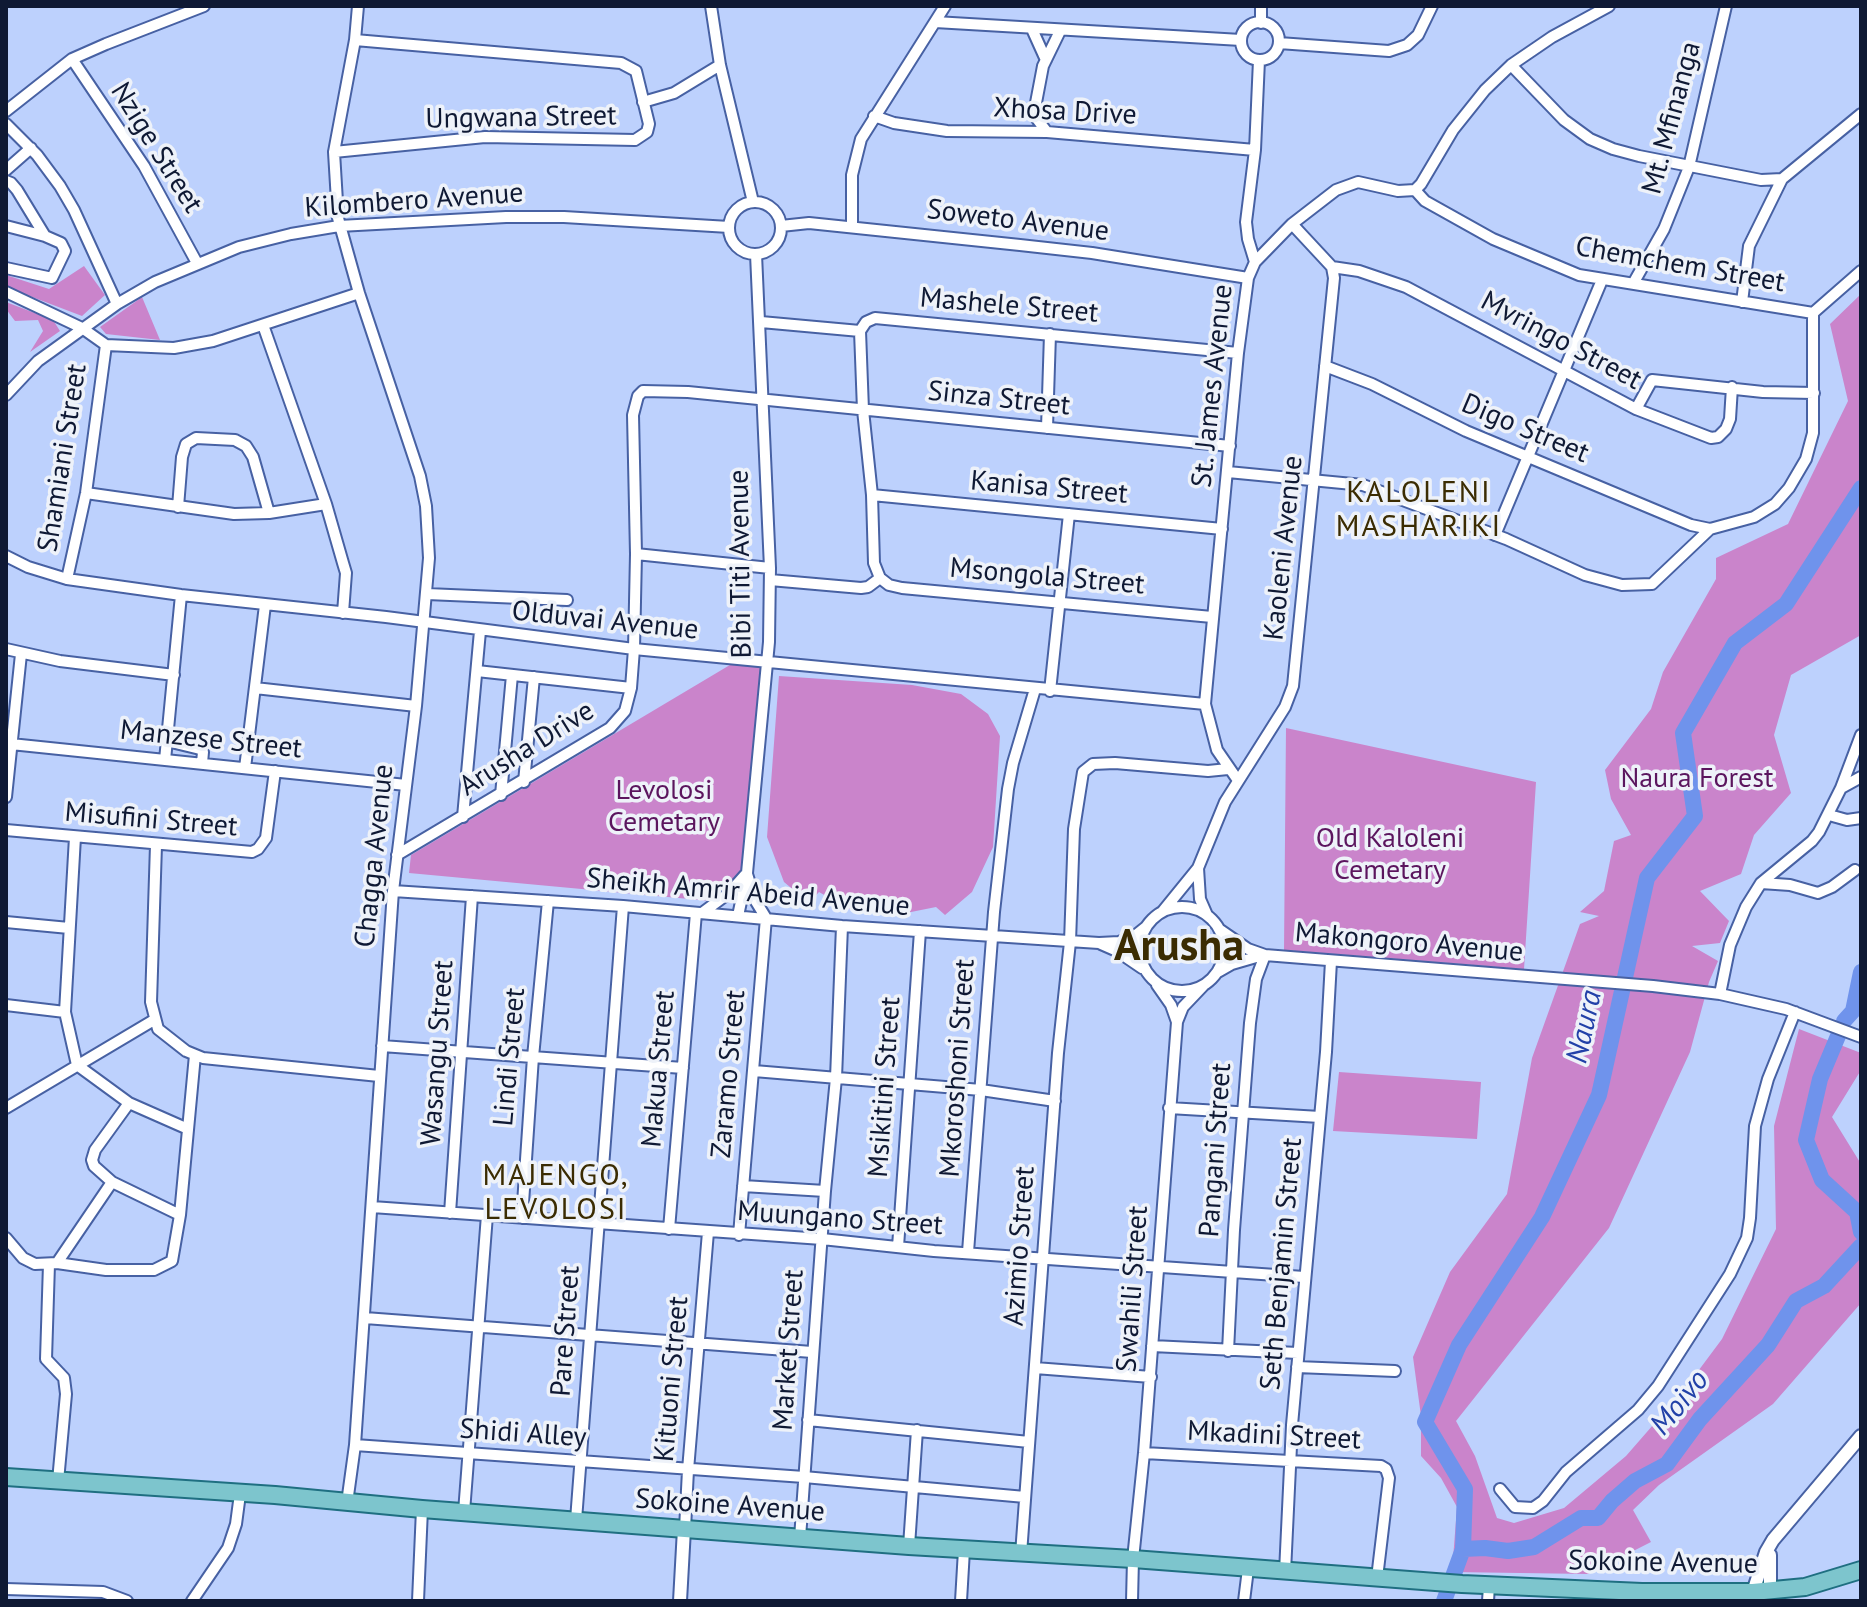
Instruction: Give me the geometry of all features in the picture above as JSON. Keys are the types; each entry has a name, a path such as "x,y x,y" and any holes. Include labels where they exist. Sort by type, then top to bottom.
{"main road":[{"name":"Sokoine Avenue","path":"6,1477 800,1538 1456,1584 1489,1593 1688,1597 1770,1590 1804,1596 1861,1570"}],"street":[{"path":"6,111 72,59 204,6"},
{"name":"Chagga Avenue","path":"347,1503 365,1318 393,891 427,594 428,521 420,476 339,226 334,190 334,152 355,40 358,6"},
{"path":"711,6 720,65 753,202"},
{"path":"852,227 856,155 874,116 945,6"},
{"path":"1261,6 1261,23"},
{"path":"1279,43 1389,51 1407,45 1418,35 1432,6"},
{"path":"1415,190 1453,130 1485,90 1511,65 1552,37 1609,6"},
{"name":"Mt. Mfinanga","path":"1634,282 1664,229 1689,167 1726,6"},
{"path":"935,22 1241,40"},
{"path":"1261,23 1275,30 1279,43 1271,57 1259,60 1248,56 1241,40 1247,28 1261,23"},
{"path":"1032,29 1046,60"},
{"path":"1047,132 1037,119 1035,108 1046,60 1060,31"},
{"name":"Ungwana Street","path":"334,152 485,137 635,140 647,132 649,124 636,71 621,63 355,40"},
{"name":"Nzige Street","path":"72,59 144,166 197,263"},
{"path":"1255,262 1246,222 1255,150 1259,60"},
{"path":"643,102 674,93 720,65"},
{"path":"1511,65 1564,120 1590,139 1613,149 1689,167 1779,180"},
{"path":"1742,302 1749,246 1779,180 1861,114"},
{"name":"Xhosa Drive","path":"874,116 894,123 947,131 1047,132 1255,150"},
{"path":"6,124 49,169 74,210 117,304"},
{"path":"6,170 31,148"},
{"path":"6,181 17,190 45,236"},
{"name":"St. James Avenue","path":"1237,779 1217,750 1205,704 1238,353 1248,278 1255,262 1292,224 1336,190 1367,182 1398,191 1415,190"},
{"name":"Chemchem Street","path":"1415,190 1425,201 1493,239 1564,270 1602,280 1634,282 1813,313"},
{"path":"753,202 772,208 781,226 775,245 756,254 740,249 729,227 734,213 753,202"},
{"name":"Kilombero Avenue","path":"6,395 38,361 117,304 155,282 239,247 291,234 339,226 451,219 564,217 729,227"},
{"name":"Soweto Avenue","path":"781,226 809,223 1092,253 1248,278"},
{"path":"1292,224 1332,267"},
{"path":"6,226 45,236 61,243 65,251 52,278 6,268"},
{"name":"Bibi Titi Avenue","path":"738,916 747,873 767,661 770,580 756,254"},
{"name":"Kaoleni Avenue","path":"1163,911 1198,868 1215,823 1237,779 1285,707 1293,686 1334,278 1332,267"},
{"name":"Mvringo Street","path":"1332,267 1359,271 1406,287 1636,409 1711,438 1724,433 1730,419 1732,387"},
{"path":"1228,472 1363,485 1495,535 1585,575 1622,585 1652,584 1710,529 1754,517 1775,504 1789,488 1806,459 1813,433 1813,313 1861,271"},
{"path":"1495,535 1602,280"},
{"path":"6,292 82,328 106,345 174,348 213,341 359,293"},
{"name":"Mashele Street","path":"860,331 866,322 875,318 1238,353"},
{"path":"761,322 860,331 874,563 880,578 861,588 770,580"},
{"path":"263,325 326,504 346,573 343,613"},
{"path":"1047,428 1050,334"},
{"name":"Shamiani Street","path":"67,579 86,493 106,345"},
{"name":"Digo Street","path":"1325,366 1372,384 1466,431 1691,525 1710,529"},
{"path":"1636,409 1652,380 1763,392 1814,393"},
{"name":"Sinza Street","path":"636,554 633,415 638,396 648,389 1230,446"},
{"path":"178,507 186,444 196,438 235,440 246,446 253,457 269,513"},
{"path":"86,493 234,514 269,513 326,504"},
{"name":"Kanisa Street","path":"872,495 1222,529"},
{"path":"1050,691 1069,514"},
{"path":"636,554 770,568"},
{"name":"Arusha Drive","path":"397,855 610,728 625,711 631,688 634,649 636,554"},
{"name":"Olduvai Avenue","path":"6,556 28,567 67,579 181,595 634,649 1205,704"},
{"name":"Msongola Street","path":"880,578 889,585 902,588 1212,617"},
{"path":"427,594 567,600"},
{"path":"165,760 181,595"},
{"path":"245,768 265,605"},
{"path":"463,817 480,631"},
{"path":"6,649 101,667 174,675"},
{"path":"6,797 21,654"},
{"path":"477,671 631,688"},
{"path":"501,795 512,675"},
{"path":"524,782 534,677"},
{"path":"255,688 416,706"},
{"name":"Mkoroshoni Street","path":"968,1252 993,936 1010,776 1035,689"},
{"path":"1861,735 1829,815 1812,841 1761,883 1746,907 1730,945 1720,994 1795,1012 1861,1037"},
{"path":"167,741 200,749 203,752 202,763"},
{"name":"Manzese Street","path":"11,744 406,785"},
{"name":"Azimio Street","path":"1021,1554 1042,1258 1070,942 1070,895 1078,793 1085,768 1093,764 1208,771 1228,769"},
{"name":"Misufini Street","path":"6,830 245,853 258,849 266,838 275,771"},
{"path":"1841,788 1861,777"},
{"path":"1829,815 1847,820 1861,818"},
{"path":"75,837 65,1012 77,1065 129,1103 188,1129"},
{"path":"156,845 151,988 154,1020 168,1039 195,1055 221,1061 379,1076"},
{"name":"Kaoleni Avenue","path":"1198,868 1200,899 1207,915"},
{"path":"1761,883 1790,885 1818,893 1855,870"},
{"path":"699,913 729,893 747,873"},
{"path":"747,873 755,900 766,918"},
{"name":"Sheikh Amrir Abeid Avenue","path":"393,891 1099,943"},
{"name":"Wasangu Street","path":"450,1213 472,896"},
{"name":"Lindi Street","path":"522,1218 548,901"},
{"name":"Pare Street","path":"576,1520 623,906"},
{"path":"1099,943 1119,942 1136,935 1163,911 1181,907 1195,909 1207,915 1219,929 1224,951 1217,973"},
{"name":"Makua Street","path":"669,1229 699,913"},
{"name":"Zaramo Street","path":"739,1235 766,918"},
{"path":"6,922 69,928"},
{"name":"Market Street","path":"800,1538 812,1352 836,1078 842,926"},
{"path":"1146,927 1139,949 1149,975 1171,1005 1177,1022"},
{"name":"Makongoro Avenue","path":"1219,929 1233,941 1265,955 1720,994"},
{"name":"Msikitini Street","path":"898,1247 920,931"},
{"path":"1099,943 1132,960 1164,987 1177,991 1190,991 1203,986 1232,964 1265,955"},
{"name":"Pangani Street","path":"1228,1351 1252,1010 1259,964 1265,955"},
{"name":"Seth Benjamin Street","path":"1285,1572 1289,1463 1331,961"},
{"name":"Swahili Street","path":"1132,1601 1177,1022 1183,1007 1203,986"},
{"path":"6,1005 65,1012"},
{"path":"1500,1489 1515,1507 1533,1508 1543,1501 1566,1472 1638,1410 1658,1386 1730,1274 1747,1238 1755,1126 1768,1079 1795,1012"},
{"path":"6,1108 154,1020"},
{"path":"382,1046 683,1068"},
{"path":"6,1238 23,1258 35,1264 106,1270 154,1270 172,1261 180,1215 195,1055"},
{"path":"754,1071 981,1090 1055,1101"},
{"path":"129,1103 92,1155 97,1171 112,1182 180,1215"},
{"path":"1169,1108 1320,1117"},
{"path":"58,1481 66,1394 64,1378 46,1359 53,1264 112,1182"},
{"path":"743,1186 825,1191"},
{"name":"Muungano Street","path":"372,1207 1304,1277"},
{"path":"464,1512 487,1215"},
{"name":"Kituoni Street","path":"685,1529 708,1232"},
{"path":"365,1318 812,1352"},
{"path":"1152,1346 1298,1353"},
{"path":"1297,1367 1395,1371"},
{"path":"1035,1368 1151,1377"},
{"path":"808,1420 1029,1442"},
{"path":"909,1546 917,1430"},
{"path":"1770,1590 1763,1560 1773,1540 1861,1436"},
{"name":"Shidi Alley","path":"355,1445 804,1477 1025,1497"},
{"name":"Mkadini Street","path":"1144,1453 1289,1463 1377,1465 1386,1469 1389,1478 1377,1578"},
{"path":"192,1601 228,1548 236,1524 240,1494"},
{"path":"418,1601 422,1509"},
{"path":"680,1601 685,1529"},
{"path":"961,1601 964,1550"},
{"path":"1244,1601 1248,1569"},
{"path":"6,1589 103,1592 127,1601"}],"green space":[{"path":"84,266 105,295 82,316 6,287 6,275 49,289"},
{"name":"Naura Forest","path":"1861,294 1861,635 1791,675 1774,735 1791,793 1754,835 1741,874 1700,891 1729,921 1720,943 1692,946 1718,961 1709,982 1690,1052 1609,1228 1456,1421 1475,1456 1497,1518 1514,1523 1564,1508 1626,1456 1687,1386 1722,1339 1776,1229 1774,1126 1799,1029 1861,1053 1861,1070 1832,1117 1861,1164 1861,1303 1773,1404 1659,1485 1633,1510 1651,1542 1588,1574 1452,1572 1457,1507 1441,1478 1421,1456 1421,1416 1413,1357 1450,1272 1507,1194 1532,1058 1580,924 1599,916 1580,912 1604,891 1614,841 1631,835 1611,799 1605,770 1651,709 1663,672 1716,579 1716,558 1788,524 1848,401 1830,324"},
{"path":"142,297 160,340 106,334 100,327"},
{"path":"6,302 53,320 60,331 30,352 43,331 38,320 15,321 6,309"},
{"name":"Levolosi Cemetary","path":"745,656 762,657 747,872 711,901 409,873 411,855"},
{"path":"779,676 912,685 961,694 988,714 1000,736 993,847 972,892 945,915 936,907 896,915 851,910 819,892 809,903 784,882 767,837"},
{"name":"Old Kaloleni Cemetary","path":"1286,728 1536,782 1524,969 1284,950"},
{"path":"1339,1072 1481,1082 1477,1139 1333,1131"}],"waterway":[{"name":"Naura","path":"1444,1601 1463,1549 1465,1489 1425,1422 1459,1345 1542,1217 1599,1095 1647,878 1695,816 1683,733 1735,643 1786,604 1861,488"},
{"name":"Moivo","path":"1844,1021 1853,1011 1861,972"},
{"name":"Moivo","path":"1838,1036 1820,1079 1806,1140 1822,1180 1857,1212 1861,1232"},
{"name":"Moivo","path":"1463,1549 1508,1551 1534,1547 1581,1518 1598,1518 1635,1481 1667,1464 1700,1419 1768,1345 1796,1301 1824,1286 1861,1246"}],"district":[{"name":"KALOLENI MASHARIKI","path":"1419,510"},
{"name":"Arusha","path":"1179,947"},
{"name":"MAJENGO, LEVOLOSI","path":"556,1193"}]}
